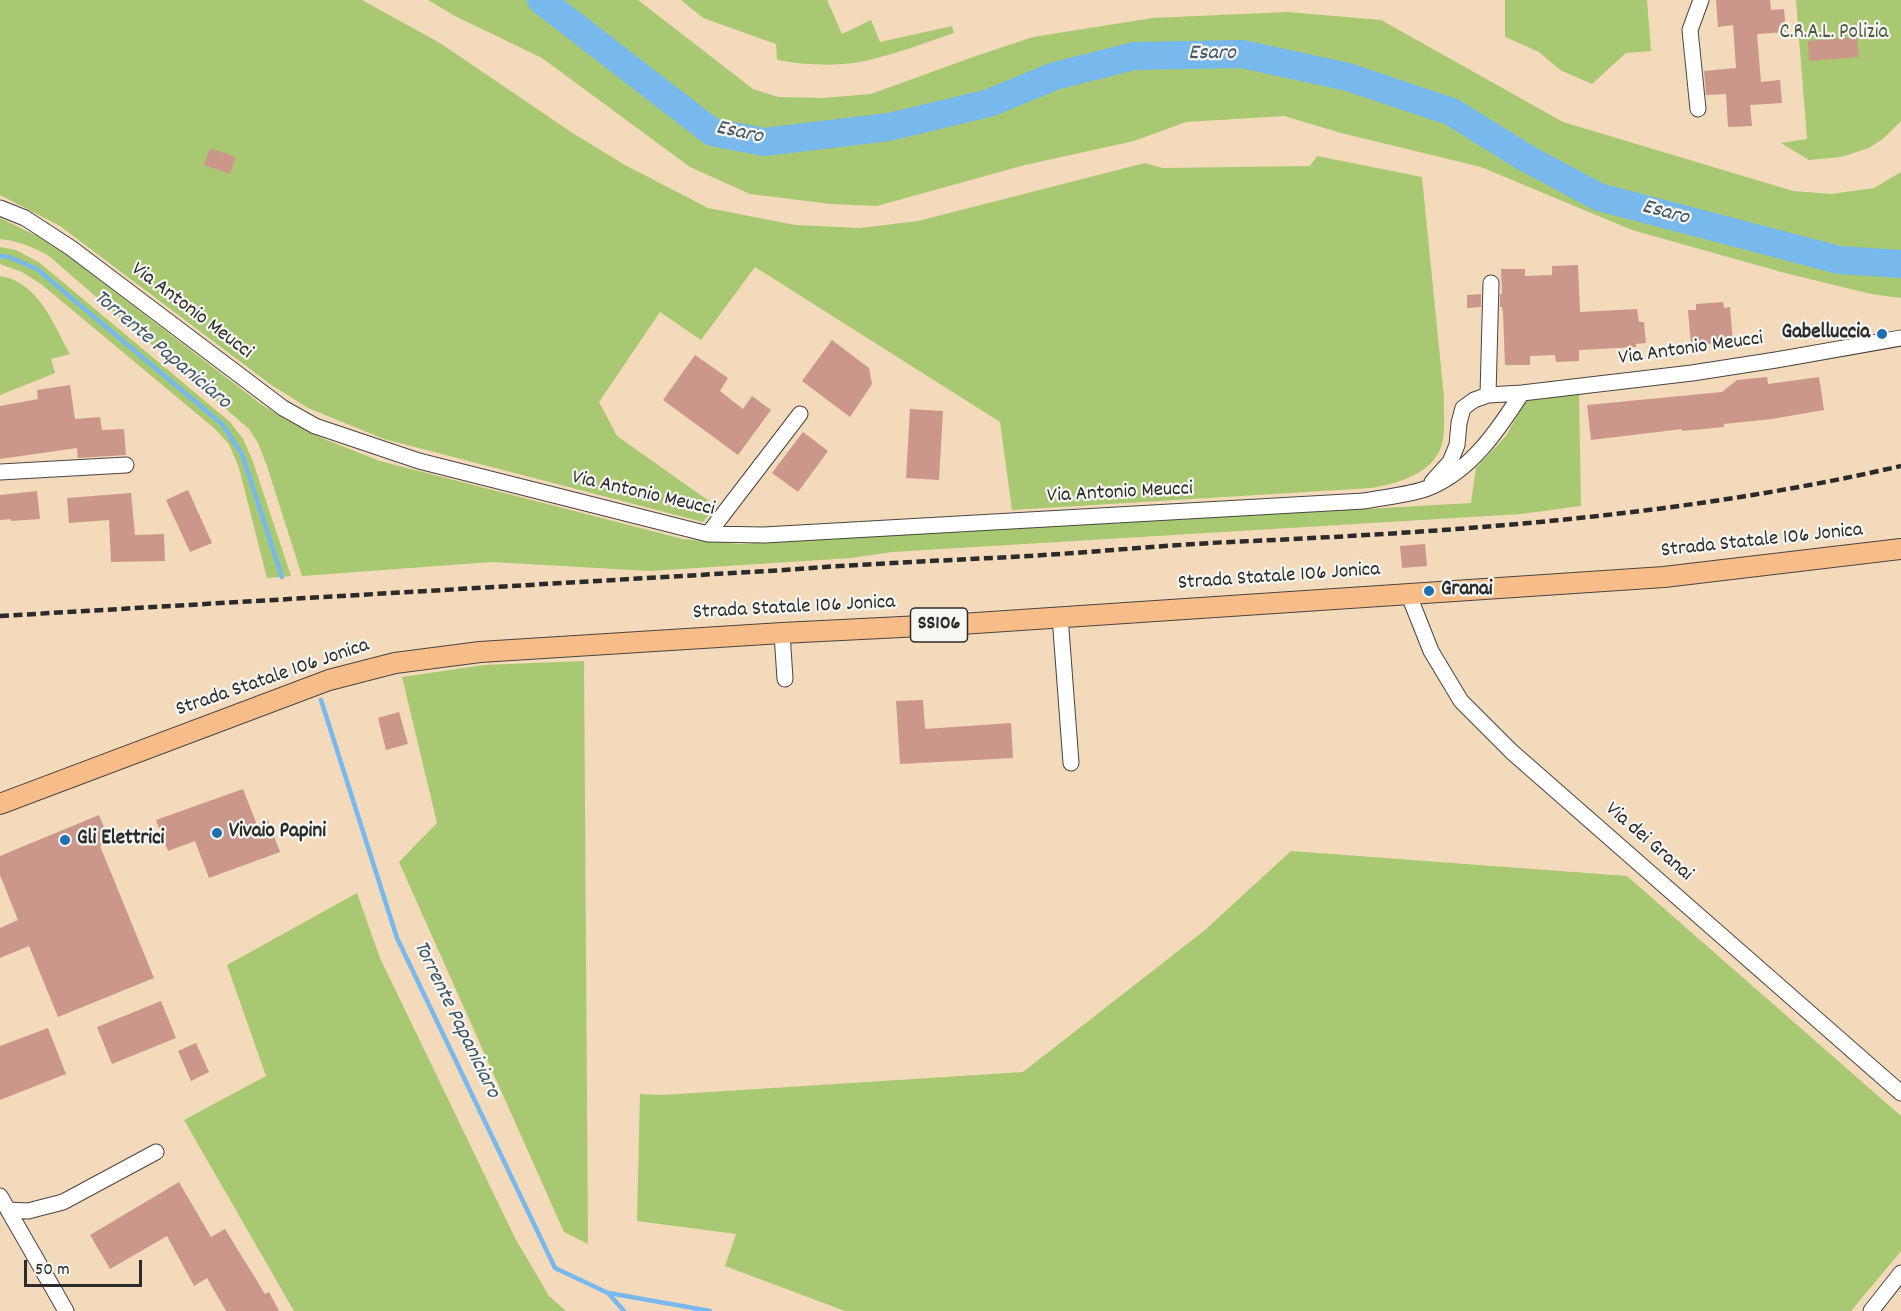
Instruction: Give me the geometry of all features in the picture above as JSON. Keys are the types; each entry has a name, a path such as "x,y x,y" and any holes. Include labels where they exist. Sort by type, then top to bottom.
{"main road":[{"name":"Strada Statale 106 Jonica","path":"0,804 329,680 395,663 480,652 1664,577 1901,549"}],"street":[{"path":"1698,109 1690,30 1701,0"},
{"name":"Via Antonio Meucci","path":"0,208 25,218 71,248 283,408 315,426 419,461 708,534 764,535 1352,502 1426,489 1445,480 1466,464 1485,444 1522,393"},
{"path":"1426,489 1450,462 1457,445 1463,408 1488,394 1491,283"},
{"name":"Via Antonio Meucci","path":"1488,394 1522,393 1702,371 1901,338"},
{"path":"708,534 800,414"},
{"path":"0,472 126,465"},
{"name":"Via dei Granai","path":"1408,593 1431,651 1461,701 1521,760 1901,1093"},
{"path":"1060,616 1071,763"},
{"path":"782,633 785,679"},
{"path":"8,1210 28,1211 63,1202 156,1152"},
{"path":"0,1196 66,1311"},
{"path":"1871,1311 1901,1273"}],"green space":[{"path":"0,0 362,0 440,43 571,132 625,165 708,208 795,225 860,228 918,221 1145,163 1162,168 1310,166 1317,156 1422,177 1444,397 1444,432 1441,446 1433,460 1418,473 1400,481 1371,488 1012,510 1000,422 755,267 701,340 660,312 599,402 617,436 716,506 703,522 384,439 308,408 270,384 60,226 0,195"},
{"path":"428,0 638,0 753,89 778,97 823,98 871,94 1033,37 1152,18 1287,12 1381,20 1563,122 1793,191 1831,194 1874,188 1901,172 1901,298 1871,294 1785,273 1632,230 1481,167 1341,133 1284,116 1186,122 1134,141 1025,165 877,206 831,204 750,194 690,167 542,58 455,16"},
{"path":"681,0 827,0 842,34 871,20 880,42 952,26 954,33 865,61 832,65 799,63 777,60 776,44 703,18"},
{"path":"1505,0 1647,0 1651,51 1626,53 1592,84 1560,70 1539,52 1505,37"},
{"name":"C.R.A.L. Polizia","path":"1796,0 1901,0 1901,121 1884,138 1869,148 1841,157 1809,160 1781,143 1807,139"},
{"path":"0,218 37,236 68,256 262,405 324,439 380,461 683,539 740,544 1471,503 1476,468 1506,436 1526,400 1579,392 1581,506 1521,514 892,552 851,558 650,571 492,562 302,576 266,463 249,429 49,256 26,245 0,239"},
{"path":"0,247 16,250 40,263 230,422 243,439 252,459 291,576 267,578 239,468 229,444 214,428 41,284 22,272 0,264"},
{"path":"0,276 14,280 35,295 51,318 70,354 51,359 55,373 0,395"},
{"path":"584,661 588,1244 564,1232 399,862 437,823 402,677 484,665"},
{"path":"1291,851 1627,876 1901,1116 1901,1251 1851,1311 845,1311 725,1266 736,1234 637,1221 640,1094 663,1095 1023,1072 1205,930"},
{"path":"357,893 380,958 515,1238 549,1296 566,1311 294,1311 184,1120 266,1076 227,965"}],"building":[{"path":"1716,0 1770,0 1771,10 1784,9 1786,32 1757,34 1761,82 1780,80 1782,103 1750,105 1752,126 1728,127 1726,94 1706,95 1704,71 1736,68 1733,25 1718,27"},
{"path":"1857,37 1859,57 1809,61 1808,41"},
{"path":"210,148 236,157 230,174 204,165"},
{"path":"1578,265 1580,312 1637,309 1639,322 1644,322 1646,343 1636,344 1636,347 1579,350 1579,361 1556,362 1555,355 1530,356 1530,365 1505,365 1503,313 1500,307 1501,269 1525,269 1525,276 1552,275 1552,266"},
{"path":"1481,294 1481,307 1467,308 1467,295"},
{"path":"1723,302 1724,308 1730,307 1733,342 1691,345 1688,310 1696,310 1696,304"},
{"path":"832,340 869,368 872,384 850,417 802,381"},
{"path":"695,355 728,378 720,391 743,409 752,396 771,410 738,455 663,400"},
{"path":"1767,377 1768,384 1819,377 1824,410 1724,424 1724,427 1682,431 1682,429 1591,440 1587,405 1722,392 1737,380"},
{"path":"70,385 75,419 100,417 102,430 124,429 126,455 78,458 77,448 0,459 0,406 38,399 37,390"},
{"path":"910,409 943,411 939,480 906,478"},
{"path":"803,432 828,451 798,492 772,473"},
{"path":"188,490 212,543 190,552 166,500"},
{"path":"37,491 40,519 0,520 0,495"},
{"path":"131,493 135,535 164,534 165,561 111,562 109,520 69,523 67,498"},
{"path":"1425,544 1427,566 1402,568 1400,546"},
{"path":"923,700 925,729 1011,723 1013,758 900,764 896,701"},
{"path":"399,712 408,744 386,750 378,718"},
{"name":"Vivaio Papini","path":"243,789 257,825 268,820 280,852 209,878 195,841 168,851 156,820"},
{"path":"99,815 110,842 100,846 154,978 58,1017 29,946 0,958 0,928 18,920 0,875 0,856"},
{"path":"161,1001 176,1038 112,1064 97,1027"},
{"path":"48,1028 66,1074 0,1100 0,1046"},
{"path":"196,1043 209,1072 191,1081 178,1051"},
{"path":"179,1182 211,1237 225,1229 265,1294 269,1292 279,1311 226,1311 207,1278 194,1286 167,1236 110,1269 90,1235"}],"waterway":[{"name":"Esaro","path":"541,0 712,132 764,142 889,127 989,103 1055,76 1134,56 1242,54 1348,77 1452,112 1526,158 1599,197 1839,260 1901,264"},
{"name":"Torrente Papaniciaro","path":"0,256 9,257 37,269 222,424 242,454 282,577"},
{"name":"Torrente Papaniciaro","path":"321,700 397,938 555,1268 608,1293 624,1311"},
{"path":"609,1293 710,1311"}],"railway":[{"path":"0,616 1497,526 1659,509 1740,497 1901,466"}],"place":[{"name":"Gabelluccia","path":"1882,334"},
{"name":"Granai","path":"1429,591"},
{"name":"Vivaio Papini","path":"217,833"},
{"name":"Gli Elettrici","path":"65,840"}]}
